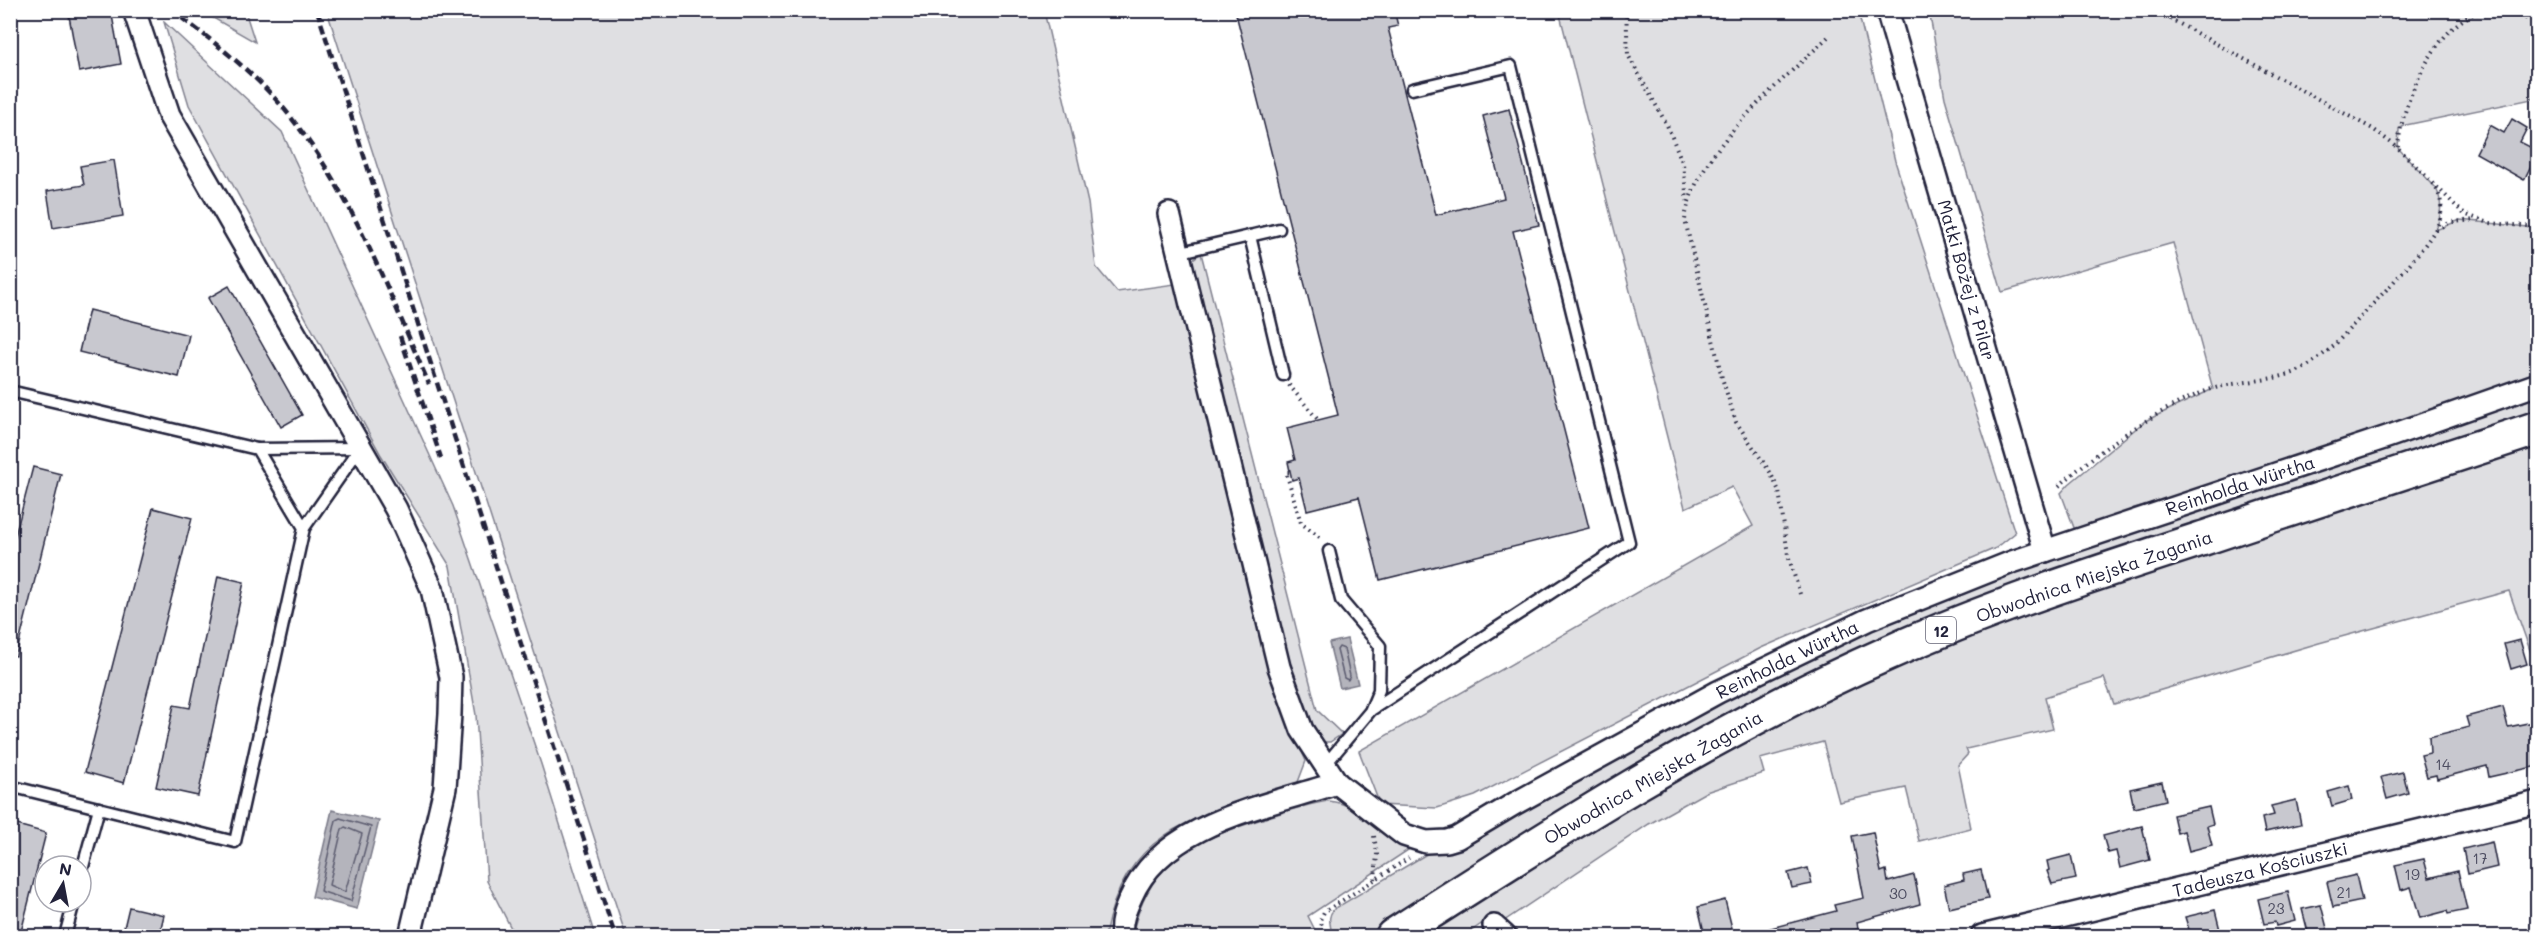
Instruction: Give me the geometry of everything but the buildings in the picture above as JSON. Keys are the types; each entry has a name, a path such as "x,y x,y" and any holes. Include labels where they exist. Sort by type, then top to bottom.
{"main road":[{"name":"Obwodnica Miejska Żagania","path":"1392,936 1582,816 1693,750 1752,718 1889,653 2068,582 2538,428"}],"street":[{"path":"134,10 169,115 396,510 432,589 451,677 445,788 410,936"},
{"name":"Matki Bożej z Pilar","path":"1887,10 2045,551"},
{"name":"Reinholda Würtha","path":"1169,214 1279,667 1302,730 1337,783 1404,835 1437,842 1457,838 1514,804 1718,692 1821,641 2045,551 2538,384"},
{"path":"1120,933 1136,884 1167,849 1219,821 1337,783"},
{"name":"Tadeusza Kościuszki","path":"1982,936 2538,802"}],"lane":[{"path":"1325,765 1371,710 1629,542 1511,66 1412,88"},
{"path":"1177,253 1279,229"},
{"path":"1250,236 1283,375"},
{"path":"10,391 257,449 360,448"},
{"path":"10,786 235,842 304,528 360,448"},
{"path":"257,449 304,528"},
{"path":"1329,551 1341,600 1349,613 1380,646 1379,690 1371,710"},
{"path":"86,854 99,808"},
{"path":"65,936 71,914"}],"path":[{"path":"1626,10 1628,55 1667,125 1683,164 1687,201 1685,220 1689,243 1722,378 1736,422 1770,472 1779,491 1788,555 1800,594"},
{"path":"1938,15 1957,10"},
{"path":"2154,10 2354,118 2398,148 2464,214 2476,220"},
{"path":"2398,148 2399,127 2417,82 2445,36 2455,25 2474,12 2538,20"},
{"path":"1687,201 1698,176 1725,139 1829,36"},
{"path":"2059,486 2088,460 2148,420 2183,401 2227,384 2294,372 2318,359 2334,346 2436,229 2442,206 2436,188"},
{"path":"2436,229 2452,222 2476,220 2538,227"},
{"path":"1283,375 1319,421"},
{"path":"1289,472 1286,472 1301,523 1324,541 1329,551"},
{"path":"1369,807 1377,854 1375,880"},
{"path":"1326,936 1320,924 1321,916 1437,842"}],"shaded area":[{"path":"201,11 245,11 255,42"},
{"path":"327,11 1044,11 1088,203 1096,267 1117,292 1175,284 1276,685 1284,712 1306,761 1298,782 1288,789 1195,819 1170,832 1148,849 1129,872 1115,900 1105,936 626,936"},
{"path":"1559,11 1858,11 1895,161 2015,533 1996,548 1761,648 1475,796 1437,808 1380,805 1359,751 1753,526 1732,487 1685,508"},
{"path":"1929,11 2537,11 2537,98 2406,125 2399,129 2398,148 2436,188 2440,199 2440,209 2436,230 2460,220 2537,228 2537,379 2195,492 2134,508 2108,522 2076,533 2061,493 2069,484 2145,421 2213,389 2173,243 2002,292 1945,98"},
{"path":"164,22 282,132 453,506 541,764 595,936 515,936 487,881 476,715 450,566 381,455 189,105"},
{"path":"1201,253 1317,710 1342,734 1330,742 1320,742 1309,721 1285,653 1188,263"},
{"path":"2537,390 2537,415 2011,592 1432,899 1373,936 1331,936 1330,916 1334,909 1425,855 1649,736 1935,599"},
{"path":"2537,438 2537,670 2509,591 2319,643 2114,704 2104,678 2045,697 2053,729 1966,749 1968,754 1958,765 1971,828 1919,841 1906,788 1839,802 1823,742 1760,759 1764,773 1706,792 1649,824 1501,923 1487,920 1464,936 1414,936 1744,734 2021,610"},
{"path":"1328,801 1350,807 1361,813 1411,848 1308,916 1318,936 1132,936 1148,891 1160,874 1190,848 1230,830 1290,810"}],"water":[{"path":"1347,639 1358,684 1340,688 1329,643"},
{"path":"332,810 379,821 357,909 312,897"}],"railway":[{"path":"171,10 254,77 283,108 317,154 354,217 429,384"},
{"path":"317,10 615,936"},
{"path":"400,336 441,458"}]}
